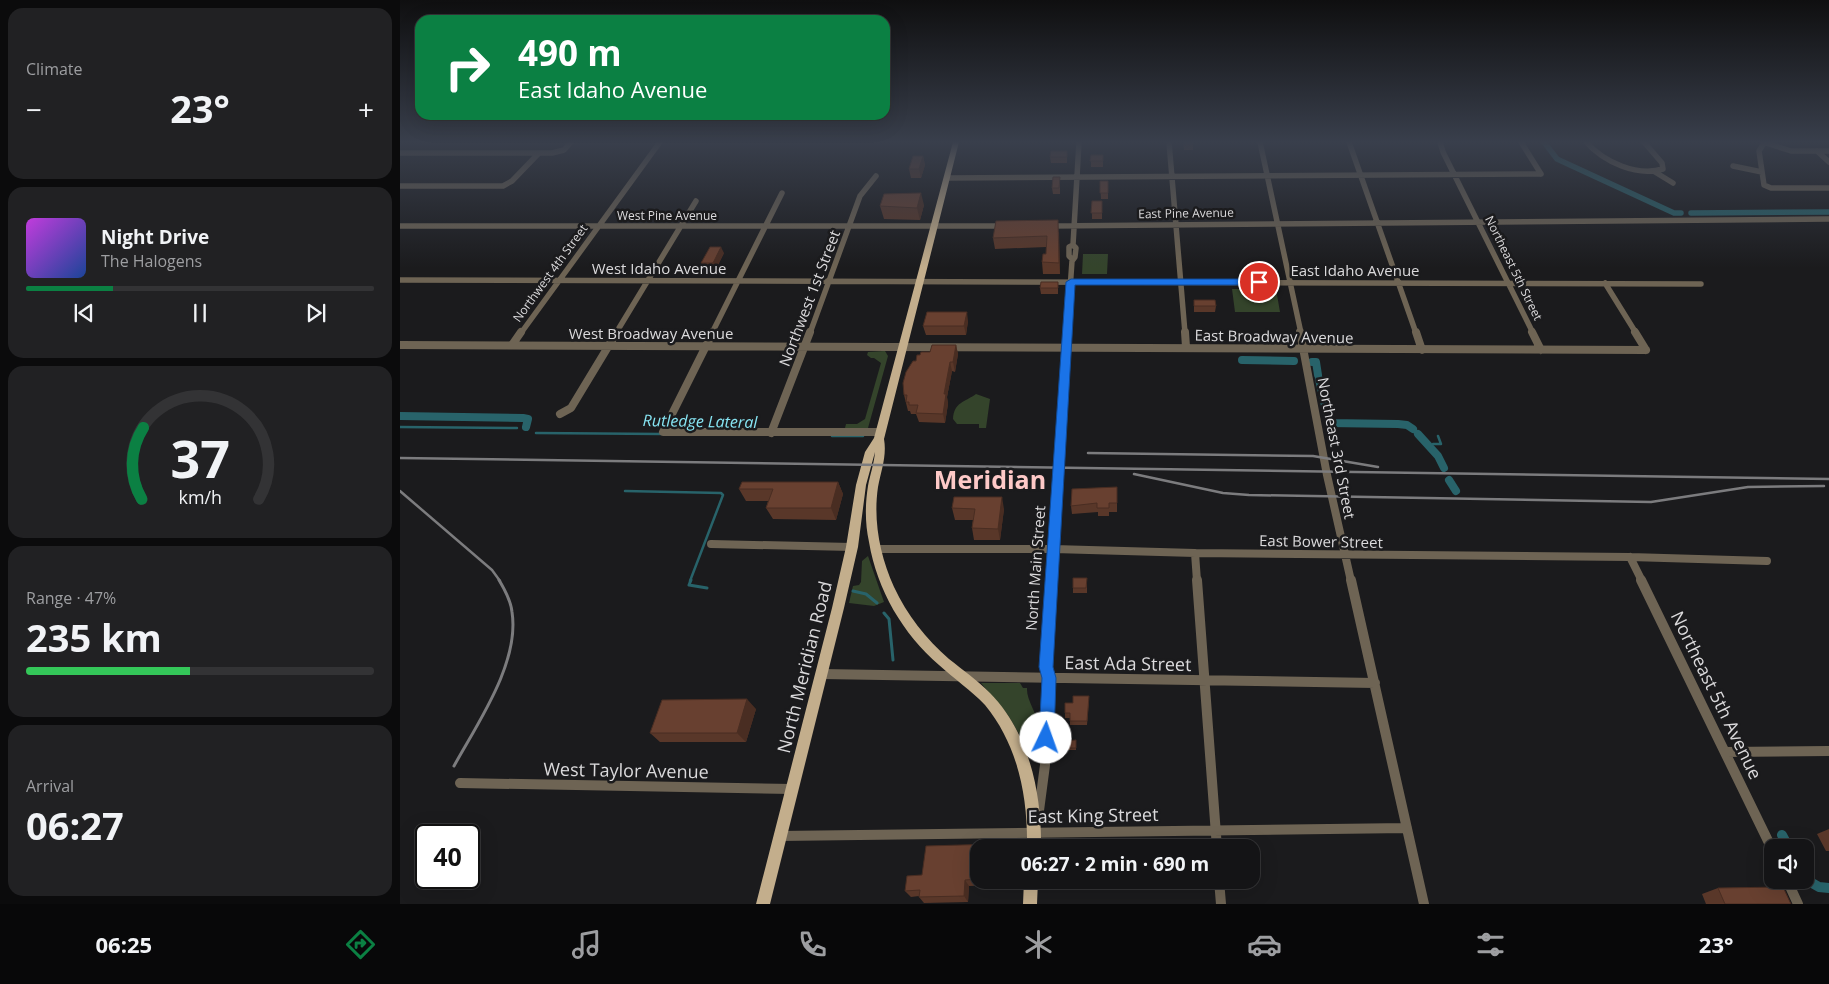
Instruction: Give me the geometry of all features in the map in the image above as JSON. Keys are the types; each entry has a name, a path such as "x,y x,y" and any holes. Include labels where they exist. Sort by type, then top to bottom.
{"main road":[{"name":"North Meridian Road","path":"763,904 822,674 852,547 866,464 870,452 880,436 945,184"},
{"name":"North Meridian Road","path":"880,436 882,452 873,488 872,529 883,576 899,609 924,644 989,701 1007,727 1019,752 1027,776 1034,839"},
{"path":"1030,904 1031,889"}],"street":[{"path":"400,186 508,184"},
{"name":"Northwest 4th Street","path":"512,345 629,184"},
{"name":"Northwest 1st Street","path":"771,432 830,282 860,196 869,184"},
{"name":"North Main Street","path":"1034,839 1043,790 1049,678 1046,667 1072,259 1075,257 1076,248 1073,245 1077,184"},
{"path":"1173,184 1186,347"},
{"name":"Northeast 3rd Street","path":"1270,184 1291,282 1326,471 1424,904"},
{"path":"1364,184 1422,350"},
{"name":"Northeast 5th Street","path":"1460,184 1541,350"},
{"path":"1765,184 1767,187 1829,188"},
{"path":"782,193 663,432 771,432 880,436"},
{"path":"560,414 571,408 696,201"},
{"name":"East Pine Avenue","path":"1040,226 1829,219"},
{"name":"West Pine Avenue","path":"400,226 934,226"},
{"path":"934,226 1014,226"},
{"name":"West Idaho Avenue","path":"400,280 919,281"},
{"name":"East Idaho Avenue","path":"919,281 1701,284"},
{"name":"East Broadway Avenue","path":"902,346 1646,350 1605,283"},
{"name":"West Broadway Avenue","path":"400,345 902,346"},
{"path":"712,544 852,547"},
{"name":"East Bower Street","path":"876,549 1054,549 1194,554 1630,557 1767,561"},
{"path":"1194,554 1216,839"},
{"name":"Northeast 5th Avenue","path":"1630,557 1767,839"},
{"name":"East Ada Street","path":"822,674 1375,683"},
{"path":"1725,752 1829,752"},
{"name":"West Taylor Avenue","path":"460,783 792,789"},
{"name":"East King Street","path":"1054,839 1216,831 1407,828"},
{"name":"East King Street","path":"780,836 970,839"},
{"path":"1219,889 1220,904"},
{"path":"1791,889 1798,904"}],"green space":[{"path":"1083,254 1108,254 1107,274 1082,274"},
{"path":"1232,289 1276,289 1280,312 1235,312"},
{"path":"885,351 888,356 868,428 845,428 846,424 857,424 865,419 881,363 867,355 868,352"},
{"path":"976,394 990,399 986,428 979,428 979,424 957,424 953,419 955,409"},
{"path":"868,556 884,602 874,606 849,603 853,586 859,585 861,582 862,561"},
{"path":"981,683 1020,683 1023,688 1027,688 1029,700 1037,719 1036,731 1033,737 1021,737 1008,715"}],"building":[{"path":"1052,184 1059,184 1059,188 1052,188"},
{"path":"1100,184 1108,184 1108,193 1100,193"},
{"path":"921,193 917,208 880,206 884,194"},
{"path":"1092,201 1102,201 1102,213 1091,213"},
{"path":"1058,220 1059,263 1042,262 1043,254 1046,254 1047,236 993,238 996,221"},
{"path":"710,247 721,247 713,263 701,263"},
{"path":"1041,282 1058,282 1058,288 1040,288"},
{"path":"1194,300 1215,300 1216,306 1194,306"},
{"path":"927,312 967,312 964,326 923,326"},
{"path":"932,345 956,345 953,362 950,362 944,394 946,394 943,414 916,413 918,405 909,405 909,402 906,402 907,395 904,395 903,383 906,372 913,361 916,361 917,355 920,355 921,352 930,352"},
{"path":"742,482 838,482 831,508 766,508 773,489 739,489"},
{"path":"1117,487 1117,503 1109,503 1109,508 1097,508 1097,503 1071,506 1072,489"},
{"path":"954,497 1002,497 998,529 972,528 975,509 952,508"},
{"path":"1073,578 1087,578 1086,588 1073,588"},
{"path":"1073,696 1089,696 1087,721 1070,721 1070,713 1065,713 1065,703 1073,703"},
{"path":"747,699 737,733 650,733 662,700"},
{"path":"1076,740 1076,748 1063,748 1063,741"},
{"path":"970,845 970,880 965,880 964,896 919,897 920,890 905,891 907,876 922,875 926,846"},
{"path":"1718,888 1784,889 1791,904 1725,904"}],"waterway":[{"path":"1612,184 1674,213 1681,213"},
{"path":"1691,213 1829,212"},
{"path":"1242,360 1294,361"},
{"path":"1312,362 1316,362 1318,375"},
{"path":"1319,379 1329,423 1398,424 1407,425 1413,429"},
{"name":"Rutledge Lateral","path":"400,416 523,418 528,419 526,427"},
{"path":"400,427 517,428"},
{"name":"Rutledge Lateral","path":"536,433 661,434"},
{"path":"1418,434 1438,456 1444,468"},
{"name":"Rutledge Lateral","path":"832,436 863,436"},
{"path":"1433,444 1441,444 1438,436"},
{"path":"1449,480 1456,491"},
{"path":"625,491 721,493 723,495 690,581"},
{"path":"691,580 689,585 707,588"},
{"path":"853,591 866,594 877,603"},
{"path":"884,613 889,619 893,660"},
{"path":"1782,835 1784,839"},
{"path":"1814,884 1819,887 1829,888"}],"railway":[{"path":"1088,453 1313,456 1378,467"},
{"path":"400,458 1829,479"},
{"path":"1134,474 1223,493 1249,495 1651,502 1748,487 1824,486"},
{"path":"400,491 492,570 500,581"},
{"path":"454,766 495,692 510,652 513,632 511,608 499,580"}],"district":[{"name":"Meridian","path":"990,479"}],"route":[{"path":"1046,738 1049,678 1046,667 1071,282 1259,282"}]}
